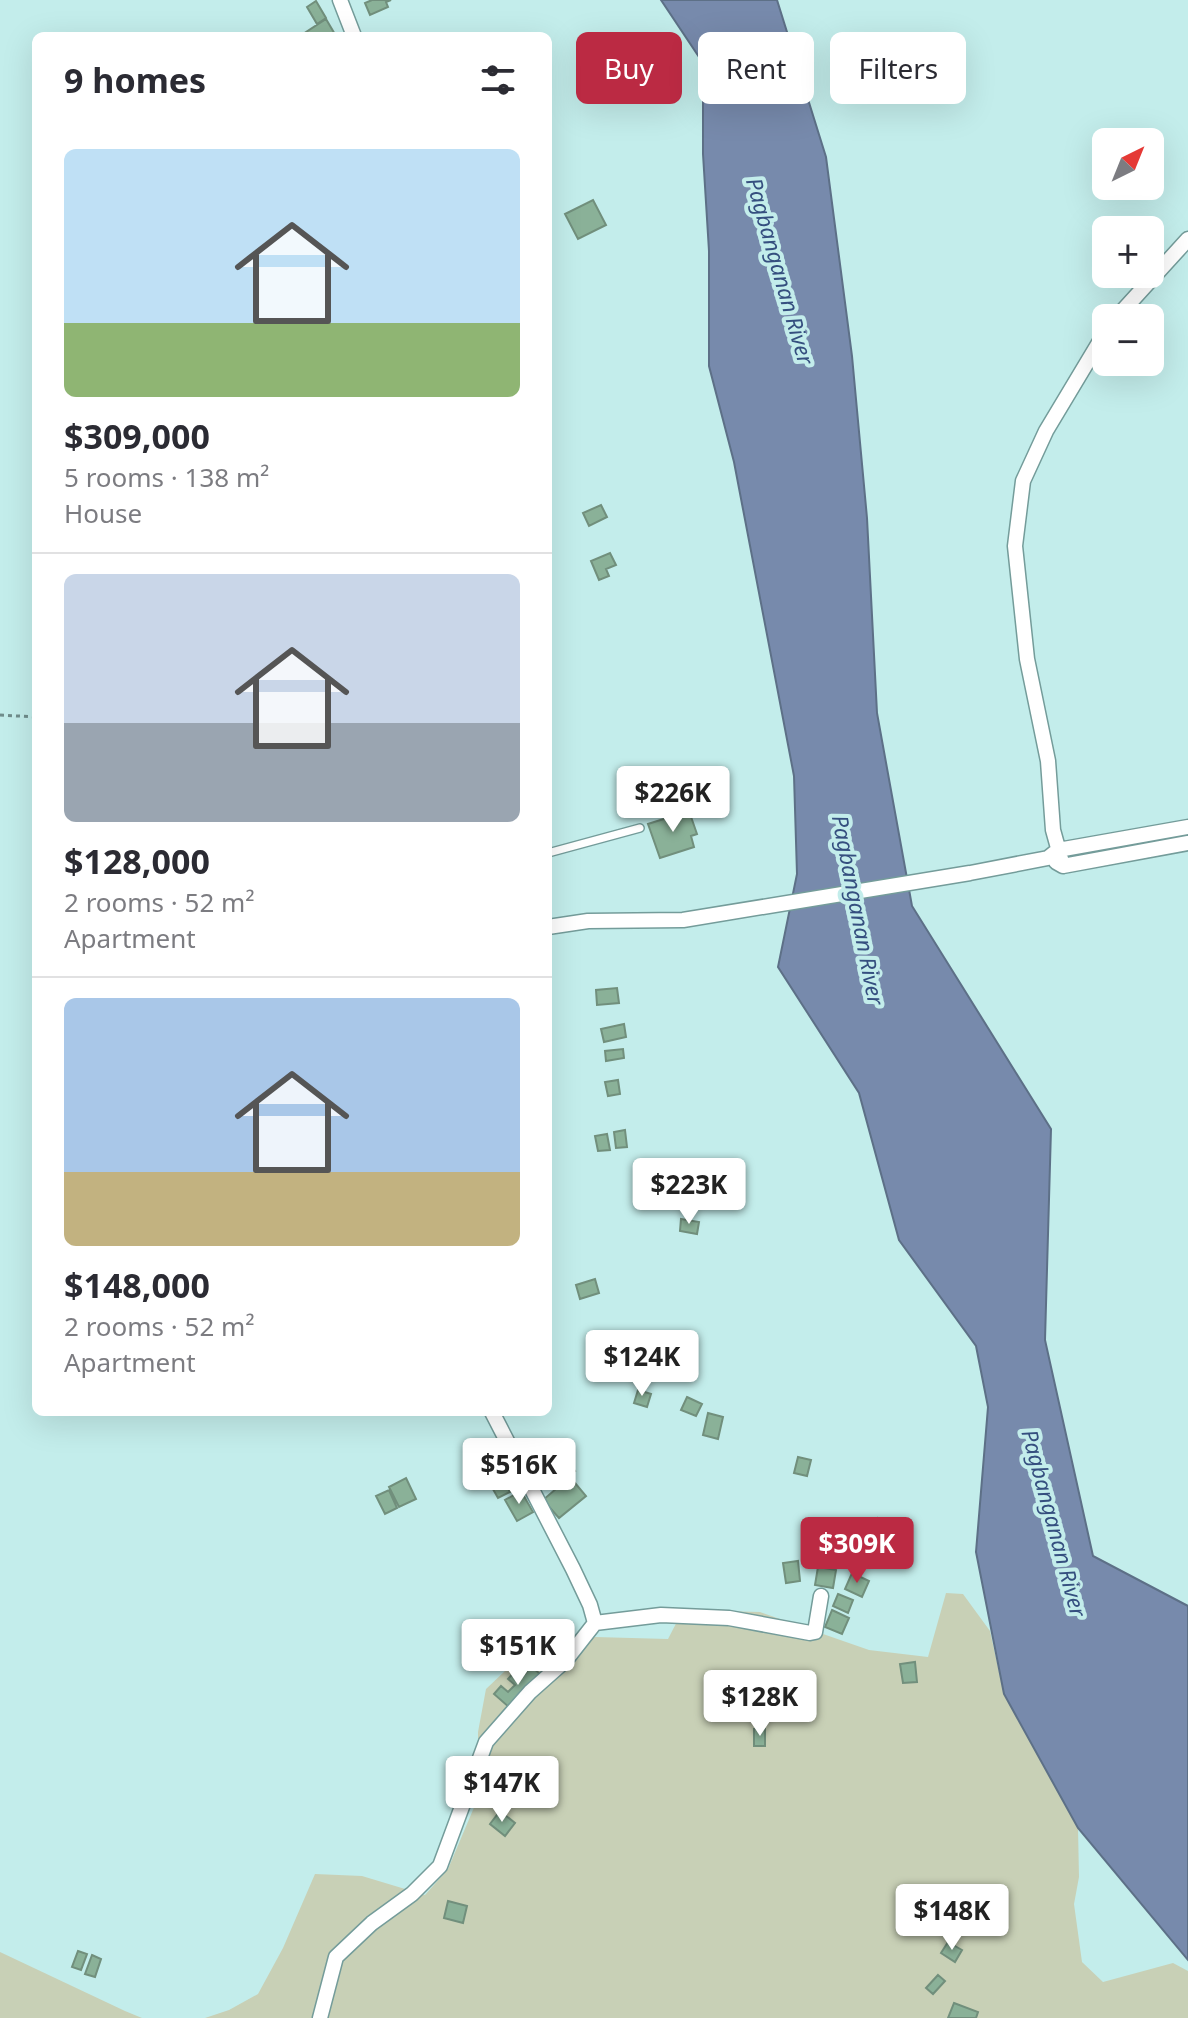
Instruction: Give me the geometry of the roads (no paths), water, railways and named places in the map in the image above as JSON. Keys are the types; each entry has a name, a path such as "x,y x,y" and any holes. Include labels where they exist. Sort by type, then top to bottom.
{"street":[{"path":"340,0 352,32"},
{"path":"1129,304 1188,239"},
{"path":"1092,354 1046,431 1023,481 1015,546 1027,659 1048,761 1053,854 1063,866 1188,843"},
{"path":"552,926 588,921 683,920 970,873 1188,827"},
{"path":"494,1416 573,1569 595,1623"},
{"path":"320,2018 336,1957 372,1923 412,1894 440,1866 486,1742 530,1692 566,1660 595,1623 661,1615 688,1616 729,1618 813,1633 821,1596"}],"lane":[{"path":"552,852 640,828"}],"water":[{"path":"661,0 777,0 787,32 698,32 698,56"},
{"name":"Pagbanganan River","path":"703,104 809,104 826,157 852,356 867,518 877,713 912,906 1051,1129 1045,1340 1093,1556 1188,1606 1188,1960 1078,1828 1004,1694 976,1552 988,1407 976,1346 899,1240 859,1093 778,967 797,874 794,776 734,462 709,366 709,251"}]}
